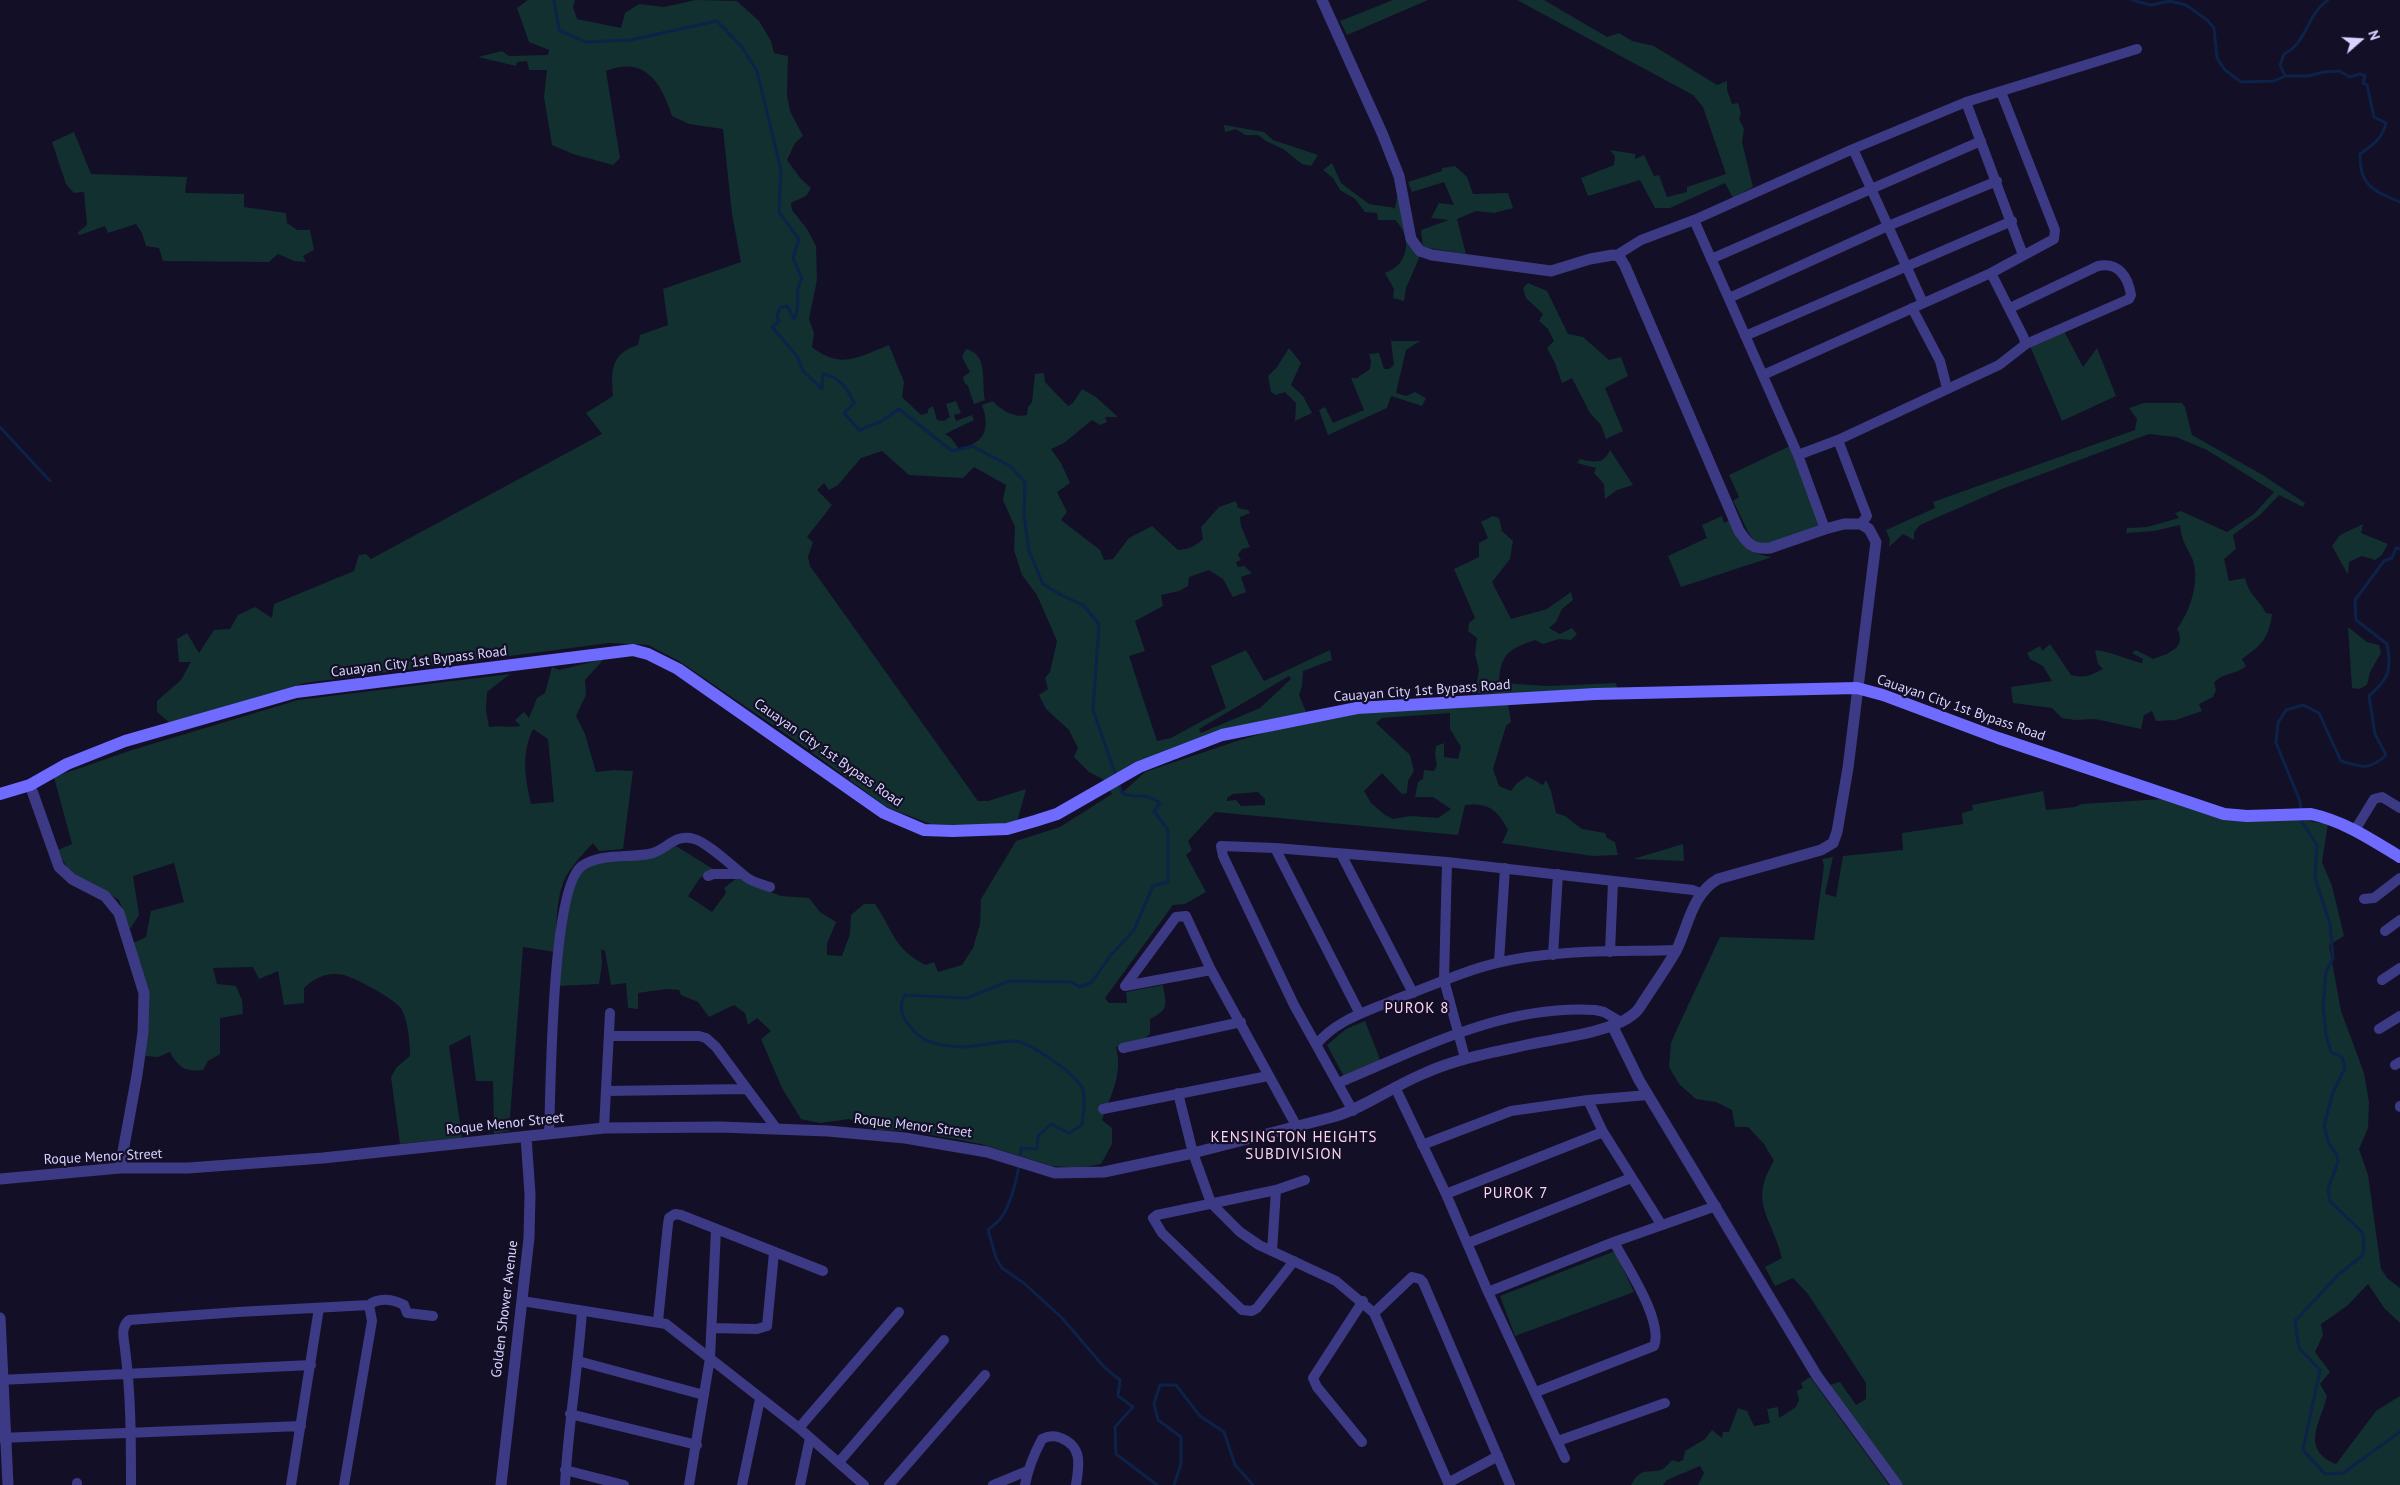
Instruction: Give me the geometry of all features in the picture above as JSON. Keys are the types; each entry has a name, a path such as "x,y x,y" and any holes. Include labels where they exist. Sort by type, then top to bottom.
{"main road":[{"name":"Cauayan City 1st Bypass Road","path":"0,794 30,785 67,764 125,741 296,692 633,650 648,654 678,669 884,813 924,830 953,831 1016,826 1057,814 1154,761 1222,735 1356,708 1595,694 1857,688 1884,695 1998,738 2153,788 2193,805 2224,814 2240,816 2311,814 2355,830 2400,857"}],"street":[{"path":"1322,0 1396,168 1403,192 1411,239 1420,252 1483,263 1551,271 1590,259 1616,255 1641,240 1694,220 1853,149 1966,102 2137,49"},
{"path":"1763,375 1991,273 2052,240 2055,230 2001,92"},
{"path":"1966,102 2012,221 2023,255"},
{"path":"1711,259 1981,141"},
{"path":"1853,149 1923,303"},
{"path":"1729,298 1888,226 1996,182"},
{"path":"1694,220 1798,455 1825,529"},
{"path":"1746,336 2012,221"},
{"path":"1616,255 1625,266 1739,531 1747,542 1760,550 1844,524 1861,524 1869,529 1876,542 1848,768 1837,832 1833,843 1821,850 1718,878 1700,893 1691,910 1676,950 1636,1013 1616,1024"},
{"path":"1798,455 1838,440 1999,365 2026,344 2129,299 2132,295 2120,269 2107,264 2098,266 2010,308"},
{"path":"1991,273 2010,308 2026,344"},
{"path":"1912,308 1932,344 1947,388"},
{"path":"1838,440 1867,516 1861,524"},
{"path":"30,785 59,867 72,879 105,896 119,913 144,993 143,1032 120,1168"},
{"path":"2355,830 2374,799 2382,797 2400,808"},
{"path":"549,1134 555,969 566,898 576,872 582,866 598,859 651,854 678,838 695,839 747,878 770,887"},
{"path":"1353,1111 1294,1005 1220,850 1224,844 1447,862 1693,890 1700,893"},
{"path":"1275,848 1360,1014"},
{"path":"1341,854 1412,993"},
{"path":"1447,862 1444,980 1465,1058"},
{"path":"1499,962 1504,868"},
{"path":"708,876 713,874 742,874"},
{"path":"1553,955 1558,874"},
{"path":"2364,899 2374,898 2400,878"},
{"path":"1610,952 1612,882"},
{"path":"1212,970 1124,986 1179,915 1186,916 1212,970 1297,1127"},
{"path":"2385,931 2400,920"},
{"path":"1316,1045 1330,1029 1360,1014 1444,980 1499,962 1553,955 1676,950"},
{"path":"2382,980 2400,968"},
{"path":"1338,1083 1458,1033 1515,1015 1595,1010 1604,1012 1616,1024 1619,1044 1648,1095 1817,1376 1897,1485"},
{"path":"604,1128 610,1012"},
{"path":"2379,1029 2400,1016"},
{"path":"1123,1048 1241,1022"},
{"name":"Roque Menor Street","path":"0,1179 120,1168 188,1168 314,1159 604,1128 776,1128 905,1138 977,1150 1055,1173 1104,1172 1193,1153 1353,1111 1426,1072 1465,1058 1616,1024"},
{"path":"610,1036 699,1036 706,1038 716,1047 776,1128"},
{"path":"1103,1109 1268,1076"},
{"path":"1395,1087 1446,1194 1488,1292 1565,1458"},
{"path":"606,1091 746,1089"},
{"path":"1178,1093 1193,1153 1211,1203 1240,1232 1272,1251 1336,1281 1363,1301 1374,1313 1448,1484 1498,1456"},
{"path":"1422,1145 1511,1111 1588,1100 1648,1095"},
{"path":"1588,1100 1603,1132 1630,1178 1661,1224"},
{"path":"1446,1194 1603,1132"},
{"name":"Golden Shower Avenue","path":"501,1485 529,1238 530,1194 526,1137"},
{"path":"1468,1243 1630,1178"},
{"path":"1294,1261 1257,1308 1247,1312 1237,1307 1162,1233 1153,1221 1153,1218 1157,1215 1276,1190 1305,1180"},
{"path":"1272,1251 1276,1190"},
{"path":"1488,1292 1661,1224 1716,1206"},
{"path":"658,1321 669,1218 676,1214 824,1271"},
{"path":"688,1485 697,1445 710,1358 716,1229"},
{"path":"1536,1392 1654,1346 1657,1337 1652,1315 1614,1242"},
{"path":"712,1328 757,1330 767,1326 774,1252"},
{"path":"1374,1313 1405,1282 1412,1277 1420,1278 1429,1293 1510,1485"},
{"path":"131,1485 129,1375 123,1332 125,1324 130,1320 369,1305 378,1301 392,1300 404,1305 407,1313 433,1316"},
{"path":"522,1301 658,1321 678,1331 760,1399 799,1428 860,1484"},
{"path":"1362,1442 1317,1387 1313,1378 1363,1301"},
{"path":"344,1485 372,1321 369,1305"},
{"path":"291,1485 319,1308"},
{"path":"564,1485 582,1311"},
{"path":"799,1428 899,1312"},
{"path":"0,1318 3,1438 8,1485"},
{"path":"838,1462 944,1340"},
{"path":"578,1361 704,1395"},
{"path":"1,1380 311,1365"},
{"path":"889,1485 985,1375"},
{"path":"742,1485 760,1399"},
{"path":"1558,1442 1665,1403"},
{"path":"570,1414 697,1445"},
{"path":"3,1438 301,1426"},
{"path":"1025,1485 1028,1471 1042,1439 1047,1437 1059,1437 1071,1443 1077,1450 1079,1461 1076,1485"},
{"path":"800,1485 810,1438"},
{"path":"566,1470 624,1485"},
{"path":"993,1485 1028,1471"}],"green space":[{"path":"528,0 575,0 573,7 577,19 621,28 625,13 639,4 664,7 696,0 737,1 759,21 771,41 774,53 788,56 787,95 790,111 803,136 795,143 787,160 801,179 811,188 806,196 791,203 792,210 807,229 816,246 817,280 809,319 814,333 812,347 822,354 841,360 859,357 889,345 904,382 902,397 921,415 928,413 928,409 933,406 937,420 944,421 950,417 946,404 956,401 961,413 954,415 956,421 972,415 974,420 945,434 951,438 959,449 974,443 983,434 986,422 982,405 993,401 1008,413 1022,416 1027,415 1028,407 1032,402 1035,374 1044,373 1045,382 1068,406 1073,403 1082,389 1096,397 1118,417 1105,417 1107,422 1100,425 1092,420 1064,443 1051,449 1061,463 1070,483 1057,492 1067,512 1061,520 1100,550 1104,560 1113,559 1129,538 1152,526 1178,550 1194,546 1203,539 1201,527 1219,507 1236,501 1238,508 1248,510 1250,513 1240,517 1241,526 1250,547 1242,549 1238,555 1241,560 1236,562 1238,567 1244,566 1252,573 1241,577 1246,592 1233,597 1223,579 1209,570 1189,577 1188,586 1179,591 1161,595 1163,606 1135,621 1145,651 1129,656 1157,741 1171,738 1226,708 1211,666 1246,650 1264,681 1330,650 1332,660 1303,671 1299,695 1306,712 1116,777 1122,793 1145,772 1240,740 1305,721 1348,713 1508,704 1511,722 1506,726 1493,769 1499,786 1511,791 1516,784 1527,776 1543,785 1546,780 1551,791 1556,813 1565,816 1582,829 1605,833 1607,838 1615,842 1618,855 1593,856 1502,843 1508,830 1500,817 1486,806 1473,804 1465,805 1458,835 1215,812 1188,841 1192,850 1186,855 1206,892 1185,904 1173,905 1105,998 1109,1003 1127,1003 1126,992 1163,985 1165,1002 1164,1009 1150,1019 1150,1034 1144,1039 1116,1047 1118,1057 1117,1076 1102,1120 1112,1128 1112,1144 1101,1164 1079,1168 1052,1166 981,1144 910,1131 877,1130 849,1119 820,1123 801,1119 782,1088 761,1039 771,1031 757,1018 748,1025 745,1013 734,1005 709,1017 698,1002 681,995 679,990 666,989 638,993 638,1009 628,1008 626,983 611,985 605,951 601,949 602,964 599,984 559,986 568,909 578,874 602,861 658,855 676,846 713,869 700,878 688,896 712,912 726,893 724,888 737,878 781,896 809,898 820,912 836,922 827,944 827,955 842,956 850,934 851,915 864,904 875,904 900,946 915,959 926,965 934,962 938,972 962,965 973,948 980,924 981,899 1016,841 1060,827 1112,794 1104,780 1089,772 1074,757 1078,748 1069,730 1046,709 1039,695 1048,689 1045,678 1050,672 1057,641 1037,595 1022,575 1014,550 1015,527 1003,500 1006,485 974,467 963,478 909,475 882,451 861,458 838,485 829,490 824,483 817,490 832,505 807,537 813,542 808,557 810,566 978,801 988,801 1026,789 1017,822 977,826 931,824 888,808 799,743 679,661 648,645 609,643 305,683 170,723 157,712 157,701 181,680 191,662 179,662 177,639 187,633 199,653 214,630 230,629 238,615 255,607 272,618 274,604 354,571 359,555 366,554 371,559 602,434 586,413 613,396 612,379 614,364 617,358 622,353 638,345 640,335 668,325 663,289 741,262 732,214 723,129 689,124 672,116 663,93 650,76 641,70 631,67 620,67 606,71 620,158 613,165 573,154 552,145 544,97 547,70 529,70 527,61 517,62 516,66 478,57 502,51 509,56 548,55 549,50 529,42 517,8","holes":["1289,676 1291,679 1260,708 1201,733 1199,729","1450,713 1450,729 1461,747 1458,759 1444,757 1444,743 1436,746 1437,765 1434,771 1424,770 1423,779 1418,782 1415,797 1433,797 1451,809 1438,818 1411,816 1393,819 1371,803 1364,791 1382,773 1402,794 1407,793 1408,781 1414,771 1410,755 1376,723 1382,718","1258,792 1265,799 1265,805 1241,806 1236,800 1227,801 1227,798 1233,794"]},
{"path":"1393,0 1428,0 1347,35 1340,21"},
{"path":"1517,0 1544,0 1607,37 1619,33 1632,41 1654,46 1717,85 1727,81 1727,90 1732,104 1738,103 1741,113 1739,119 1744,129 1742,142 1753,187 1733,198 1725,183 1670,208 1655,208 1640,180 1588,196 1581,178 1614,165 1615,156 1610,150 1635,154 1635,159 1644,155 1654,176 1659,175 1667,197 1687,192 1687,187 1726,174 1703,107 1693,95"},
{"path":"1224,125 1264,132 1273,140 1318,155 1311,166 1302,164 1283,149 1258,135 1245,135 1236,129 1225,132"},
{"path":"74,132 91,174 187,177 185,193 244,194 244,207 286,213 287,223 297,230 310,230 314,250 303,256 306,262 294,261 278,254 269,262 163,261 159,248 146,246 142,233 136,224 108,233 105,226 80,235 77,233 87,225 84,192 74,193 66,184 52,142"},
{"path":"1332,163 1341,183 1369,204 1395,208 1399,187 1420,256 1406,288 1404,301 1393,298 1394,289 1385,273 1398,265 1403,258 1406,247 1405,235 1395,220 1378,220 1377,213 1365,212 1355,199 1340,190 1333,178 1323,170"},
{"path":"1455,166 1467,177 1473,194 1508,193 1513,208 1494,213 1476,211 1457,219 1466,254 1423,247 1421,230 1449,220 1431,218 1439,203 1454,205 1444,182 1412,192 1408,182 1442,171 1442,168"},
{"path":"1528,283 1547,291 1568,334 1583,337 1609,360 1621,357 1628,376 1605,388 1623,431 1606,439 1601,425 1590,413 1572,378 1562,383 1547,348 1554,341 1548,329 1539,321 1543,314 1526,298 1523,288"},
{"path":"2064,331 2083,367 2097,348 2116,396 2062,421 2030,346"},
{"path":"1391,341 1420,341 1406,350 1396,393 1406,396 1415,392 1426,398 1422,406 1391,396 1387,408 1328,435 1319,410 1325,407 1333,423 1364,410 1351,378 1357,378 1370,369 1371,361 1369,354 1379,353 1384,369 1389,369 1394,365"},
{"path":"1289,348 1301,363 1291,385 1303,396 1312,413 1295,421 1296,403 1285,392 1276,395 1271,392 1268,376 1277,367"},
{"path":"966,349 978,357 983,370 985,400 974,404 963,377 970,372 962,357"},
{"path":"2144,403 2182,403 2185,407 2192,435 2261,474 2305,503 2303,507 2279,495 2260,515 2233,535 2236,549 2224,559 2229,581 2245,578 2249,590 2266,613 2272,614 2269,630 2263,641 2242,659 2246,666 2221,677 2214,683 2216,690 2213,697 2199,704 2202,711 2176,720 2156,721 2152,711 2144,715 2141,729 2095,719 2075,720 2062,718 2052,708 2013,703 2011,687 2052,681 2043,666 2030,659 2027,653 2040,646 2042,651 2050,644 2071,675 2080,677 2091,675 2103,669 2098,664 2095,650 2108,652 2142,663 2143,659 2132,653 2136,650 2153,659 2170,652 2178,646 2180,636 2177,629 2190,604 2195,585 2192,558 2183,539 2180,525 2154,531 2126,533 2127,528 2147,527 2179,518 2175,513 2181,511 2227,532 2254,514 2274,492 2207,450 2176,437 2149,434 2002,489 1920,525 1914,532 1914,540 1903,534 1889,547 1890,540 1886,530 1935,508 1933,502 2135,430 2137,419 2129,408"},
{"path":"1790,446 1824,527 1786,544 1765,546 1757,542 1750,535 1733,501 1739,497 1729,475"},
{"path":"1610,450 1633,485 1617,490 1605,499 1604,484 1594,473 1596,468 1577,463 1580,459 1601,460 1608,455"},
{"path":"1493,516 1499,518 1502,531 1513,541 1510,559 1492,582 1511,619 1547,609 1571,592 1573,600 1562,609 1556,622 1549,628 1560,634 1572,628 1577,634 1571,640 1559,639 1543,644 1535,640 1512,650 1501,665 1499,683 1549,686 1616,683 1617,688 1500,694 1475,693 1479,670 1475,654 1477,638 1468,631 1469,623 1475,618 1454,569 1479,557 1479,543 1488,538 1481,522"},
{"path":"1722,516 1724,523 1732,519 1742,541 1750,550 1772,557 1681,587 1668,556 1707,538 1702,525"},
{"path":"2363,524 2361,533 2388,544 2382,555 2375,560 2362,556 2349,562 2348,575 2332,546 2340,535"},
{"path":"2348,627 2367,642 2379,645 2381,653 2370,672 2367,685 2359,689 2352,688"},
{"path":"604,659 585,680 586,695 576,716 585,734 596,772 614,770 633,771 623,849 599,851 593,843 569,872 560,891 555,952 523,947 509,1131 494,1134 493,1081 476,1081 470,1035 449,1046 462,1138 400,1144 391,1077 397,1067 410,1056 405,1017 400,1007 389,998 371,987 344,975 328,974 319,977 304,988 304,1003 284,1005 278,971 259,979 253,967 213,968 217,984 236,986 242,1000 243,1014 220,1018 220,1054 208,1061 203,1070 183,1068 176,1062 170,1052 158,1057 145,1056 149,1013 133,943 146,937 151,911 184,902 174,863 133,876 139,915 130,929 119,900 105,891 80,880 67,868 58,850 72,844 54,777 132,750 298,700 510,674 487,692 486,710 489,727 521,726 515,720 524,712 529,718 537,698 545,693 552,667 559,670","holes":["533,729 548,739 554,802 531,804 525,766 529,738"]},
{"path":"2043,791 2046,810 2075,807 2081,804 2163,799 2328,824 2322,862 2332,886 2344,936 2329,945 2341,1011 2364,1073 2369,1102 2368,1128 2359,1149 2368,1175 2381,1269 2387,1278 2400,1288 2400,1323 2385,1309 2368,1284 2347,1306 2321,1324 2323,1335 2315,1352 2330,1372 2320,1384 2327,1396 2317,1426 2315,1443 2318,1451 2325,1458 2336,1464 2376,1411 2400,1396 2400,1485 1902,1485 1830,1385 1840,1382 1856,1405 1866,1399 1866,1383 1808,1294 1793,1278 1775,1286 1765,1267 1782,1258 1762,1199 1766,1176 1774,1161 1764,1144 1748,1127 1735,1127 1732,1110 1716,1102 1696,1099 1679,1084 1669,1067 1671,1043 1720,937 1814,940 1824,866 1822,859 1833,857 1825,894 1836,897 1843,856 1903,850 1902,833 1963,824 1962,813 1973,810 1972,805"},
{"path":"1683,844 1684,861 1633,859"},
{"path":"1365,1021 1381,1062 1345,1078 1327,1045 1346,1029"},
{"path":"1615,1251 1634,1292 1515,1336 1500,1296"},
{"path":"1810,1377 1889,1485 1698,1485 1704,1473 1700,1466 1667,1480 1663,1485 1631,1485 1642,1473 1663,1469 1672,1460 1679,1462 1683,1460 1685,1451 1705,1439 1712,1430 1722,1438 1723,1432 1729,1432 1738,1408 1747,1411 1754,1426 1770,1423 1767,1409 1778,1407 1779,1418 1796,1407 1799,1400 1797,1391 1803,1388 1801,1383"}],"waterway":[{"path":"554,0 559,30 585,42 630,40 717,21 742,47 757,71 781,170 779,212 799,239 793,258 802,279 798,289 796,314 794,319 787,306 780,308 777,315 779,321 772,327 797,356 803,371 822,389 823,374 834,377 842,384 854,403 844,413 859,430 880,422 899,409 952,451 972,446 1010,466 1025,482 1024,515 1029,551 1043,584 1083,605 1099,624 1093,710 1116,776"},
{"path":"2132,0 2151,5 2170,1 2186,5 2207,20 2214,28 2217,58 2225,70 2241,82 2274,81 2285,76 2308,76 2339,71 2350,77 2360,74 2365,76 2363,83 2367,85 2374,117 2386,123 2379,137 2360,154 2362,173 2370,186 2400,202"},
{"path":"2285,76 2280,65 2284,54 2298,43 2316,13 2328,0"},
{"path":"0,427 50,481"},
{"path":"2301,810 2300,801 2276,743 2278,723 2286,710 2303,705 2319,713 2341,761 2354,765 2370,766 2386,755 2375,734 2369,696 2385,679 2389,668 2387,644 2356,620 2355,600 2384,561 2392,558 2396,548 2400,549"},
{"path":"1118,782 1122,793 1132,796 1150,797 1160,803 1154,811 1168,830 1168,882 1153,886 1134,930 1111,955 1092,982 1080,987 1072,982 1009,981 967,998 905,995 901,1007 905,1020 914,1031 927,1041 961,1047 1007,1041 1021,1042 1063,1068 1083,1090 1082,1125 1069,1133 1051,1124 1038,1136 1037,1149 1021,1148 1017,1175 1008,1205 1000,1219 988,1230 996,1258 1002,1268 1025,1284 1062,1318 1105,1368 1120,1380 1118,1396 1133,1407 1115,1427 1116,1454 1157,1485"},
{"path":"2301,817 2302,822 2317,845 2315,878 2330,924 2333,958 2326,972 2323,1005 2326,1035 2331,1052 2342,1057 2345,1068 2333,1092 2324,1126 2329,1144 2337,1155 2338,1162 2328,1189 2330,1201 2362,1232 2364,1240 2363,1255 2339,1274 2295,1321 2299,1348 2320,1370 2303,1450 2325,1474 2343,1473 2400,1432"},
{"path":"1174,1485 1181,1464 1181,1437 1158,1420 1154,1403 1160,1385 1176,1385 1200,1416 1224,1432 1235,1465 1253,1485"}],"district":[{"name":"PUROK 8","path":"1417,1009"},
{"name":"KENSINGTON HEIGHTS SUBDIVISION","path":"1294,1146"},
{"name":"PUROK 7","path":"1516,1194"}]}
